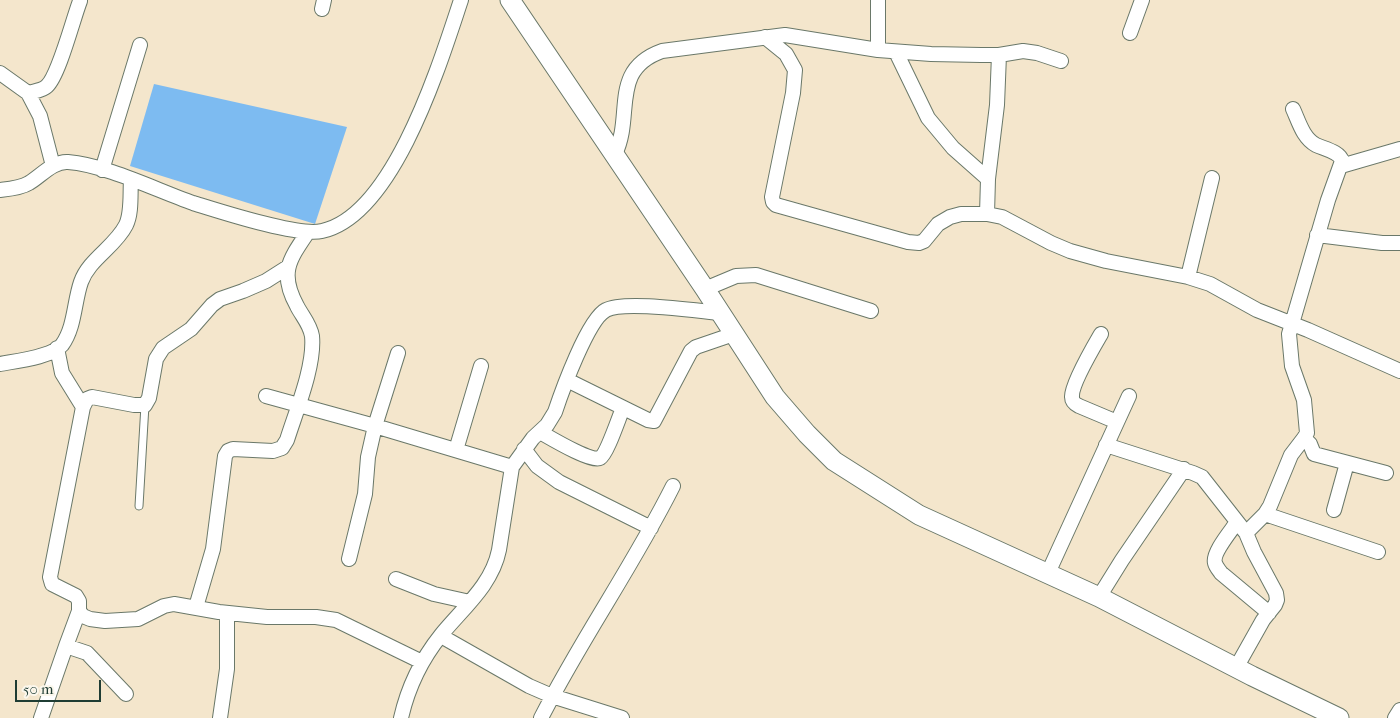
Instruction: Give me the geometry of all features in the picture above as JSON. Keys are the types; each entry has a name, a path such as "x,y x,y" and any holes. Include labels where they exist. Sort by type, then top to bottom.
{"street":[{"path":"0,190 28,184 58,163 66,162 84,164 195,203 274,226 308,232 320,232 337,226 356,213 380,185 407,144 449,38 461,0"},
{"path":"510,0 615,154 775,397 806,434 834,461 919,515 1048,573 1339,718"},
{"path":"878,0 878,50"},
{"path":"1130,33 1142,0"},
{"path":"28,93 46,87 55,75 80,1"},
{"path":"615,154 620,144 625,93 632,73 640,63 651,55 662,52 785,35 896,52 939,55 999,55 1023,51 1037,53 1061,61"},
{"path":"765,37 786,54 795,70 793,93 772,197 772,202 776,205 908,242 919,243 924,241 938,224 950,217 961,214 987,214 1002,217 1070,251 1106,261 1188,277 1210,284 1257,310 1400,372"},
{"path":"102,170 140,45"},
{"path":"896,52 928,118 953,148 988,179"},
{"path":"987,214 988,179 999,55"},
{"path":"0,73 28,93 40,116 53,166"},
{"path":"1269,613 1222,573 1215,565 1214,560 1217,552 1242,527 1265,514 1291,455 1307,433 1304,400 1292,366 1289,334 1317,235 1342,161 1339,155 1309,141 1293,109"},
{"path":"1341,166 1400,149"},
{"path":"1188,277 1212,178"},
{"path":"0,364 46,354 61,346 68,333 81,282 88,269 119,237 127,224 131,180"},
{"path":"196,607 213,549 225,456 228,451 233,449 273,451 282,448 287,440 305,384 312,352 312,336 309,324 297,306 289,286 288,267 291,257 308,232"},
{"path":"1317,235 1382,243 1400,243"},
{"path":"41,718 79,611 79,601 76,596 52,584 50,577 82,407 92,397 134,405 144,404 149,398 156,359 164,348 191,329 212,305 220,299 243,292 266,281 288,267"},
{"path":"705,289 736,276 756,275 871,311"},
{"path":"401,718 414,677 422,662 470,602 497,562 512,467 524,449 547,425 555,412 593,321 606,310 622,306 673,308 721,314"},
{"path":"567,380 648,420 654,421 691,352 696,347 734,334"},
{"path":"1101,334 1073,391 1072,398 1074,403 1079,406 1117,422"},
{"path":"56,348 62,372 82,407"},
{"path":"350,559 365,494 368,457 375,426 398,352"},
{"path":"456,450 481,366"},
{"path":"266,396 512,467"},
{"path":"1048,573 1129,396"},
{"path":"540,432 585,456 596,459 600,458 606,450 623,408"},
{"path":"1304,438 1310,444 1314,454 1386,473"},
{"path":"1106,446 1202,477 1242,527 1276,593 1277,600 1276,605 1255,632 1236,668"},
{"path":"524,449 537,466 555,479 652,528"},
{"path":"1334,510 1346,463"},
{"path":"1099,598 1122,560 1184,470"},
{"path":"541,718 552,696 652,528 673,486"},
{"path":"1265,514 1378,552"},
{"path":"396,578 434,594 470,602"},
{"path":"79,611 83,616 90,619 105,621 138,619 164,606 174,604 227,613 316,617 336,620 422,662"},
{"path":"220,718 227,669 227,613"},
{"path":"441,636 529,686 552,696 622,718"},
{"path":"66,646 87,653 126,694"},
{"path":"1395,718 1400,710"}],"lane":[{"path":"139,506 144,404"}],"water":[{"path":"154,84 347,127 315,224 130,166"}]}
